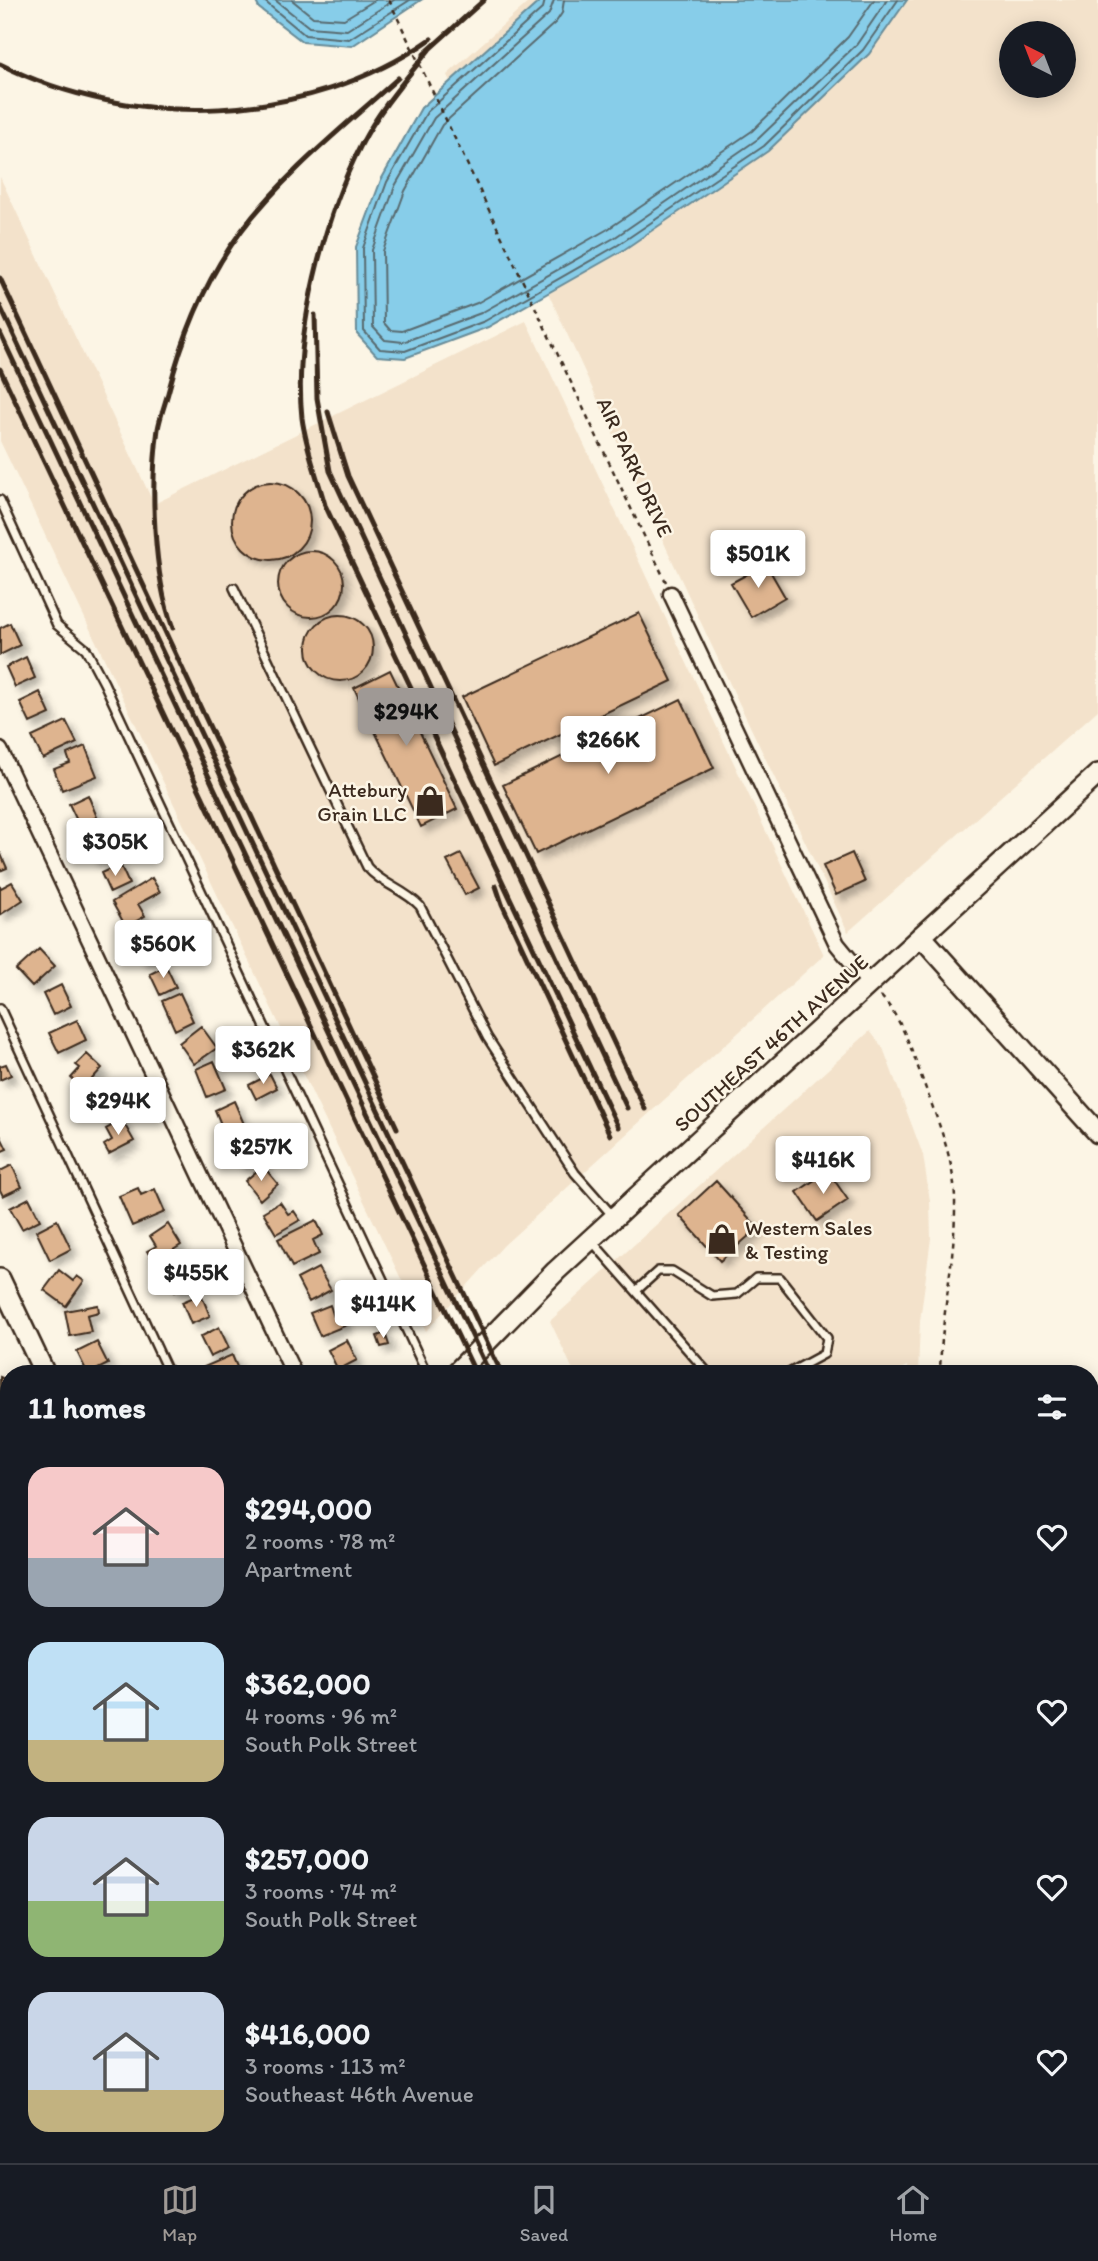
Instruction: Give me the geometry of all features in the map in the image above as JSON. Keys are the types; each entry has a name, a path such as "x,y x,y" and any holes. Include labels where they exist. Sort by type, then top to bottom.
{"main road":[{"name":"SOUTHEAST 46TH AVENUE","path":"464,1365 613,1217 1098,774"},
{"path":"921,936 1098,1133"},
{"path":"2,1292 40,1365"}],"street":[{"path":"671,594 837,944 869,983"},
{"path":"0,750 289,1365"}],"lane":[{"path":"0,500 57,625 86,649 104,683 423,1365"},
{"path":"234,588 367,866 375,877 411,897 420,906 487,1037 575,1173 613,1217"},
{"path":"0,1008 165,1365"},
{"path":"590,1239 701,1365"},
{"path":"636,1291 658,1271 672,1271 712,1296 737,1294 757,1278 780,1278 827,1338 824,1354 804,1365"}],"path":[{"name":"AIR PARK DRIVE","path":"389,0 671,594"},
{"path":"869,983 891,1007 904,1028 948,1151 955,1197 941,1365"}],"shaded area":[{"path":"531,0 1098,0 1098,710 848,932 447,75"},
{"path":"0,177 154,504 526,321 824,955 504,1245 426,1331 0,441"},
{"path":"870,1031 883,1048 923,1155 930,1201 931,1238 920,1321 918,1365 571,1365 550,1321"}],"water":[{"path":"255,0 421,0 352,46 303,42 259,8"},
{"path":"541,0 907,0 869,54 768,151 622,251 488,327 405,358 377,356 357,334 356,247 381,180 421,108"}],"building":[{"path":"271,482 286,485 303,499 310,521 307,536 293,553 271,560 256,557 239,543 232,521 235,506 249,489"},
{"path":"311,551 334,561 344,584 334,607 311,617 288,607 278,584 288,561"},
{"path":"766,564 785,597 751,617 731,583"},
{"path":"639,613 672,681 494,766 462,697"},
{"path":"340,615 363,625 373,648 363,671 340,681 317,671 307,648 317,625"},
{"path":"10,623 20,645 0,655 0,628"},
{"path":"26,657 35,678 15,687 6,667"},
{"path":"390,670 457,809 421,827 354,688"},
{"path":"40,692 50,714 30,723 20,702"},
{"path":"681,699 714,768 536,854 503,785"},
{"path":"66,721 77,743 43,759 32,737"},
{"path":"85,746 97,776 62,790 54,769 70,763 67,754"},
{"path":"88,795 97,817 79,825 69,804"},
{"path":"104,830 113,852 94,860 85,838"},
{"path":"0,852 7,868 0,871"},
{"path":"852,853 865,882 836,895 823,866"},
{"path":"461,854 479,888 465,895 447,861"},
{"path":"120,864 129,884 110,893 101,873"},
{"path":"152,878 160,892 138,904 145,916 126,927 112,902"},
{"path":"12,882 23,900 0,915 0,887"},
{"path":"157,922 170,947 142,961 130,935"},
{"path":"39,949 55,966 32,987 16,970"},
{"path":"166,966 176,987 160,995 150,974"},
{"path":"61,985 71,1006 53,1015 43,994"},
{"path":"180,993 193,1021 175,1030 162,1001"},
{"path":"77,1020 86,1040 59,1053 49,1033"},
{"path":"201,1026 217,1048 194,1064 179,1043"},
{"path":"87,1054 102,1068 83,1089 71,1078 80,1068 76,1065"},
{"path":"214,1061 226,1089 207,1097 196,1069"},
{"path":"6,1064 11,1075 0,1080 0,1066"},
{"path":"270,1074 277,1088 256,1099 249,1085"},
{"path":"102,1088 118,1103 104,1118 88,1103"},
{"path":"234,1101 244,1124 224,1132 215,1110"},
{"path":"122,1120 134,1141 109,1154 104,1145 112,1140 106,1129"},
{"path":"0,1135 7,1149 0,1152"},
{"path":"249,1136 259,1157 240,1166 230,1145"},
{"path":"12,1165 22,1187 3,1196 0,1190 0,1171"},
{"path":"263,1166 278,1184 260,1200 245,1181"},
{"path":"828,1171 848,1200 817,1221 797,1192"},
{"path":"716,1181 758,1228 720,1261 679,1215"},
{"path":"138,1188 141,1195 155,1189 165,1212 132,1226 119,1196"},
{"path":"29,1198 40,1220 22,1229 10,1208"},
{"path":"280,1202 288,1214 294,1211 300,1220 276,1234 263,1212"},
{"path":"57,1220 71,1249 50,1260 36,1231"},
{"path":"316,1220 323,1235 313,1240 319,1254 292,1267 278,1239"},
{"path":"168,1224 181,1245 154,1262 147,1251 156,1246 150,1236"},
{"path":"184,1258 197,1279 175,1292 162,1271"},
{"path":"318,1268 331,1290 309,1302 297,1279"},
{"path":"59,1270 73,1281 77,1276 84,1281 66,1306 44,1290"},
{"path":"201,1294 210,1316 191,1324 182,1302"},
{"path":"98,1305 99,1312 87,1315 91,1332 70,1336 65,1311"},
{"path":"330,1305 334,1317 342,1314 347,1325 320,1336 310,1313"},
{"path":"219,1327 229,1348 210,1357 200,1337"},
{"path":"385,1333 389,1345 381,1347 377,1336"},
{"path":"347,1340 357,1360 348,1365 336,1365 328,1350"},
{"path":"97,1342 108,1364 84,1365 77,1352"},
{"path":"232,1355 236,1365 209,1365"}],"railway":[{"path":"424,54 484,0"},
{"path":"0,64 52,86 106,100 162,108 219,109 276,102 330,89 383,68 431,39"},
{"path":"429,50 368,132 335,206 314,278 307,315 300,386 302,418 325,505 618,1127"},
{"path":"173,628 166,607 157,557 154,476 159,424 174,371 197,308 229,248 259,209 317,150 398,78"},
{"path":"0,278 397,1128"},
{"path":"0,306 498,1365"},
{"path":"315,315 317,398 330,471 627,1108"},
{"path":"0,333 486,1365"},
{"path":"0,369 472,1365"},
{"path":"328,412 348,476 645,1109"},
{"path":"496,886 610,1135"}],"place":[{"name":"Attebury Grain LLC","path":"430,801"},
{"name":"Western Sales & Testing","path":"722,1239"}]}
